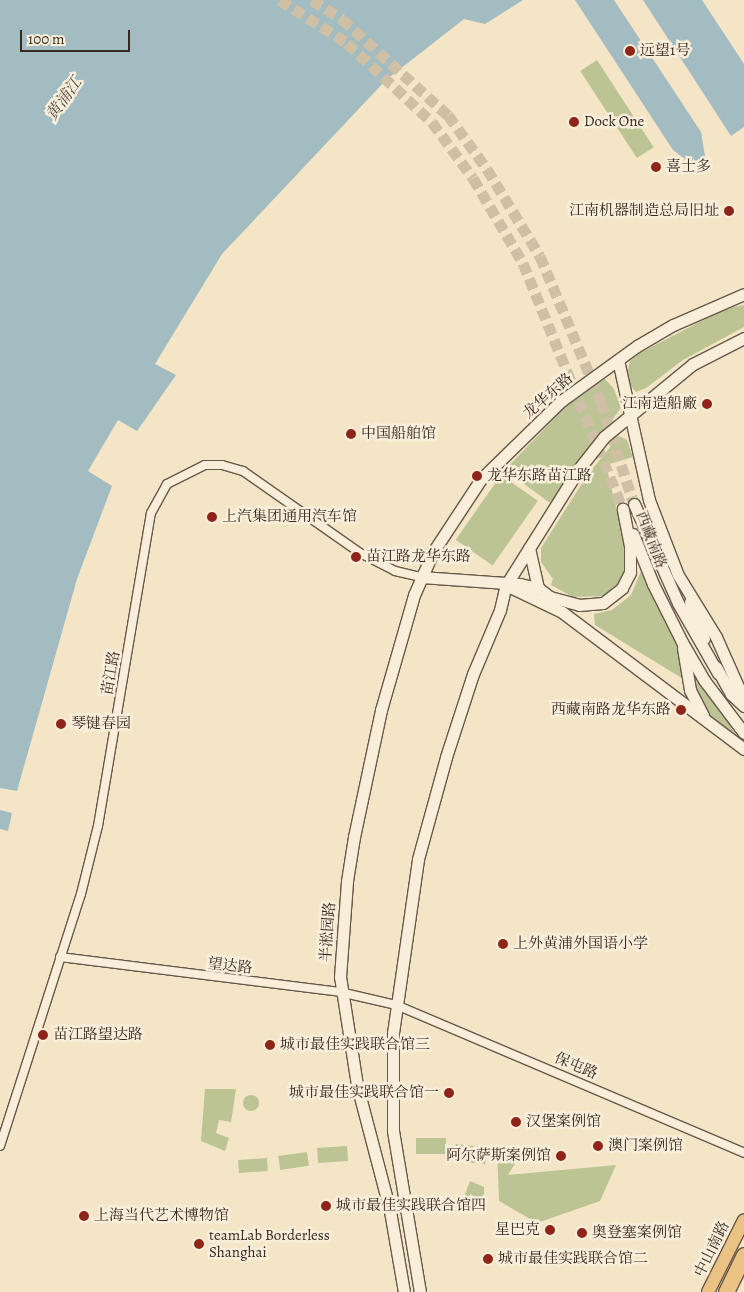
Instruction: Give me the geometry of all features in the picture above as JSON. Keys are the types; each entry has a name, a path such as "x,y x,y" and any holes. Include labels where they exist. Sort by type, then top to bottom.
{"highway":[{"path":"726,1292 744,1255"},
{"path":"735,1292 744,1274"}],"main road":[{"name":"龙华东路","path":"421,577 472,491 497,461 561,401 618,360 673,325 744,294"},
{"path":"420,1292 394,1130 396,1004 418,859 446,757 474,674 500,610 506,585 578,470 604,437 628,419 638,406 693,364 744,338"},
{"name":"西藏南路","path":"618,360 628,419 649,500 718,673 738,689 744,700"},
{"path":"634,504 678,602 718,673"},
{"name":"西藏南路","path":"421,577 538,588 550,597 579,605 593,606 613,597 630,572 630,546 623,509 653,584 682,642 704,680 744,733"},
{"path":"529,548 538,588"},
{"name":"西藏南路","path":"678,575 716,637 744,706"},
{"name":"半淞园路","path":"404,1292 390,1211 357,1085 340,992 347,881 354,837 396,650 421,577"},
{"name":"西藏南路","path":"506,585 562,612 744,749"},
{"path":"682,642 690,690 705,720"},
{"name":"中山南路","path":"708,1292 744,1220"}],"street":[{"name":"苗江路","path":"0,1146 81,894 98,826 152,513 167,484 205,465 222,465 243,472 360,553 395,571 421,577"},
{"name":"望达路","path":"60,957 340,992 396,1004"},
{"name":"保屯路","path":"396,1004 744,1153"}],"green space":[{"path":"597,60 654,147 637,158 580,71"},
{"path":"744,305 744,327 683,360 646,388 636,392 630,385 627,372 630,361 640,353 724,309"},
{"path":"605,379 614,389 621,408 550,503 505,470 566,406"},
{"path":"619,436 627,440 633,457 606,465 629,562 617,587 604,596 573,597 551,585 553,579 541,562 541,548 586,477"},
{"path":"501,475 538,501 493,566 456,540"},
{"path":"641,571 677,638 685,680 595,625 594,614 612,610 631,595"},
{"path":"694,673 699,677 739,740 707,717 695,693"},
{"path":"205,1089 236,1089 231,1122 219,1120 216,1133 229,1138 225,1151 201,1141"},
{"path":"251,1095 257,1097 259,1103 257,1109 251,1111 245,1109 243,1103 245,1097"},
{"path":"416,1138 446,1138 446,1154 416,1154"},
{"path":"456,1144 487,1147 485,1164 454,1161"},
{"path":"347,1146 348,1161 318,1163 317,1148"},
{"path":"523,1150 508,1175 616,1165 600,1201 537,1223 499,1201 497,1151"},
{"path":"307,1152 309,1166 280,1170 278,1156"},
{"path":"267,1158 268,1171 239,1173 238,1160"},
{"path":"470,1181 484,1187 484,1211 461,1205"}],"water":[{"name":"黄浦江","path":"0,0 523,0 485,24 464,19 386,80 222,254 155,364 176,375 137,431 118,420 88,471 112,486 77,579 17,791 0,788"},
{"name":"远望1号","path":"575,0 614,0 701,132 705,156 693,165 673,150"},
{"path":"643,0 702,0 744,64 744,127 731,136"},
{"path":"0,810 12,813 8,831 0,829"}],"tunnel":[{"path":"280,0 347,43 432,122 473,178 523,263 623,509"},
{"path":"312,0 342,19 448,115 487,169 540,256 601,402 634,504"}],"place":[{"name":"远望1号","path":"630,51"},
{"name":"Dock One","path":"574,122"},
{"name":"喜士多","path":"656,167"},
{"name":"江南机器制造总局旧址","path":"729,211"},
{"name":"江南造船廠","path":"707,404"},
{"name":"中国船舶馆","path":"351,434"},
{"name":"龙华东路苗江路","path":"477,476"},
{"name":"上汽集团通用汽车馆","path":"212,517"},
{"name":"苗江路龙华东路","path":"356,557"},
{"name":"西藏南路龙华东路","path":"681,710"},
{"name":"琴键春园","path":"61,724"},
{"name":"上外黄浦外国语小学","path":"503,944"},
{"name":"苗江路望达路","path":"43,1035"},
{"name":"城市最佳实践联合馆三","path":"270,1045"},
{"name":"城市最佳实践联合馆一","path":"449,1093"},
{"name":"汉堡案例馆","path":"516,1122"},
{"name":"澳门案例馆","path":"598,1146"},
{"name":"阿尔萨斯案例馆","path":"561,1156"},
{"name":"城市最佳实践联合馆四","path":"326,1206"},
{"name":"上海当代艺术博物馆","path":"84,1216"},
{"name":"星巴克","path":"550,1230"},
{"name":"奥登塞案例馆","path":"582,1233"},
{"name":"teamLab Borderless Shanghai","path":"199,1244"},
{"name":"城市最佳实践联合馆二","path":"488,1259"}]}
